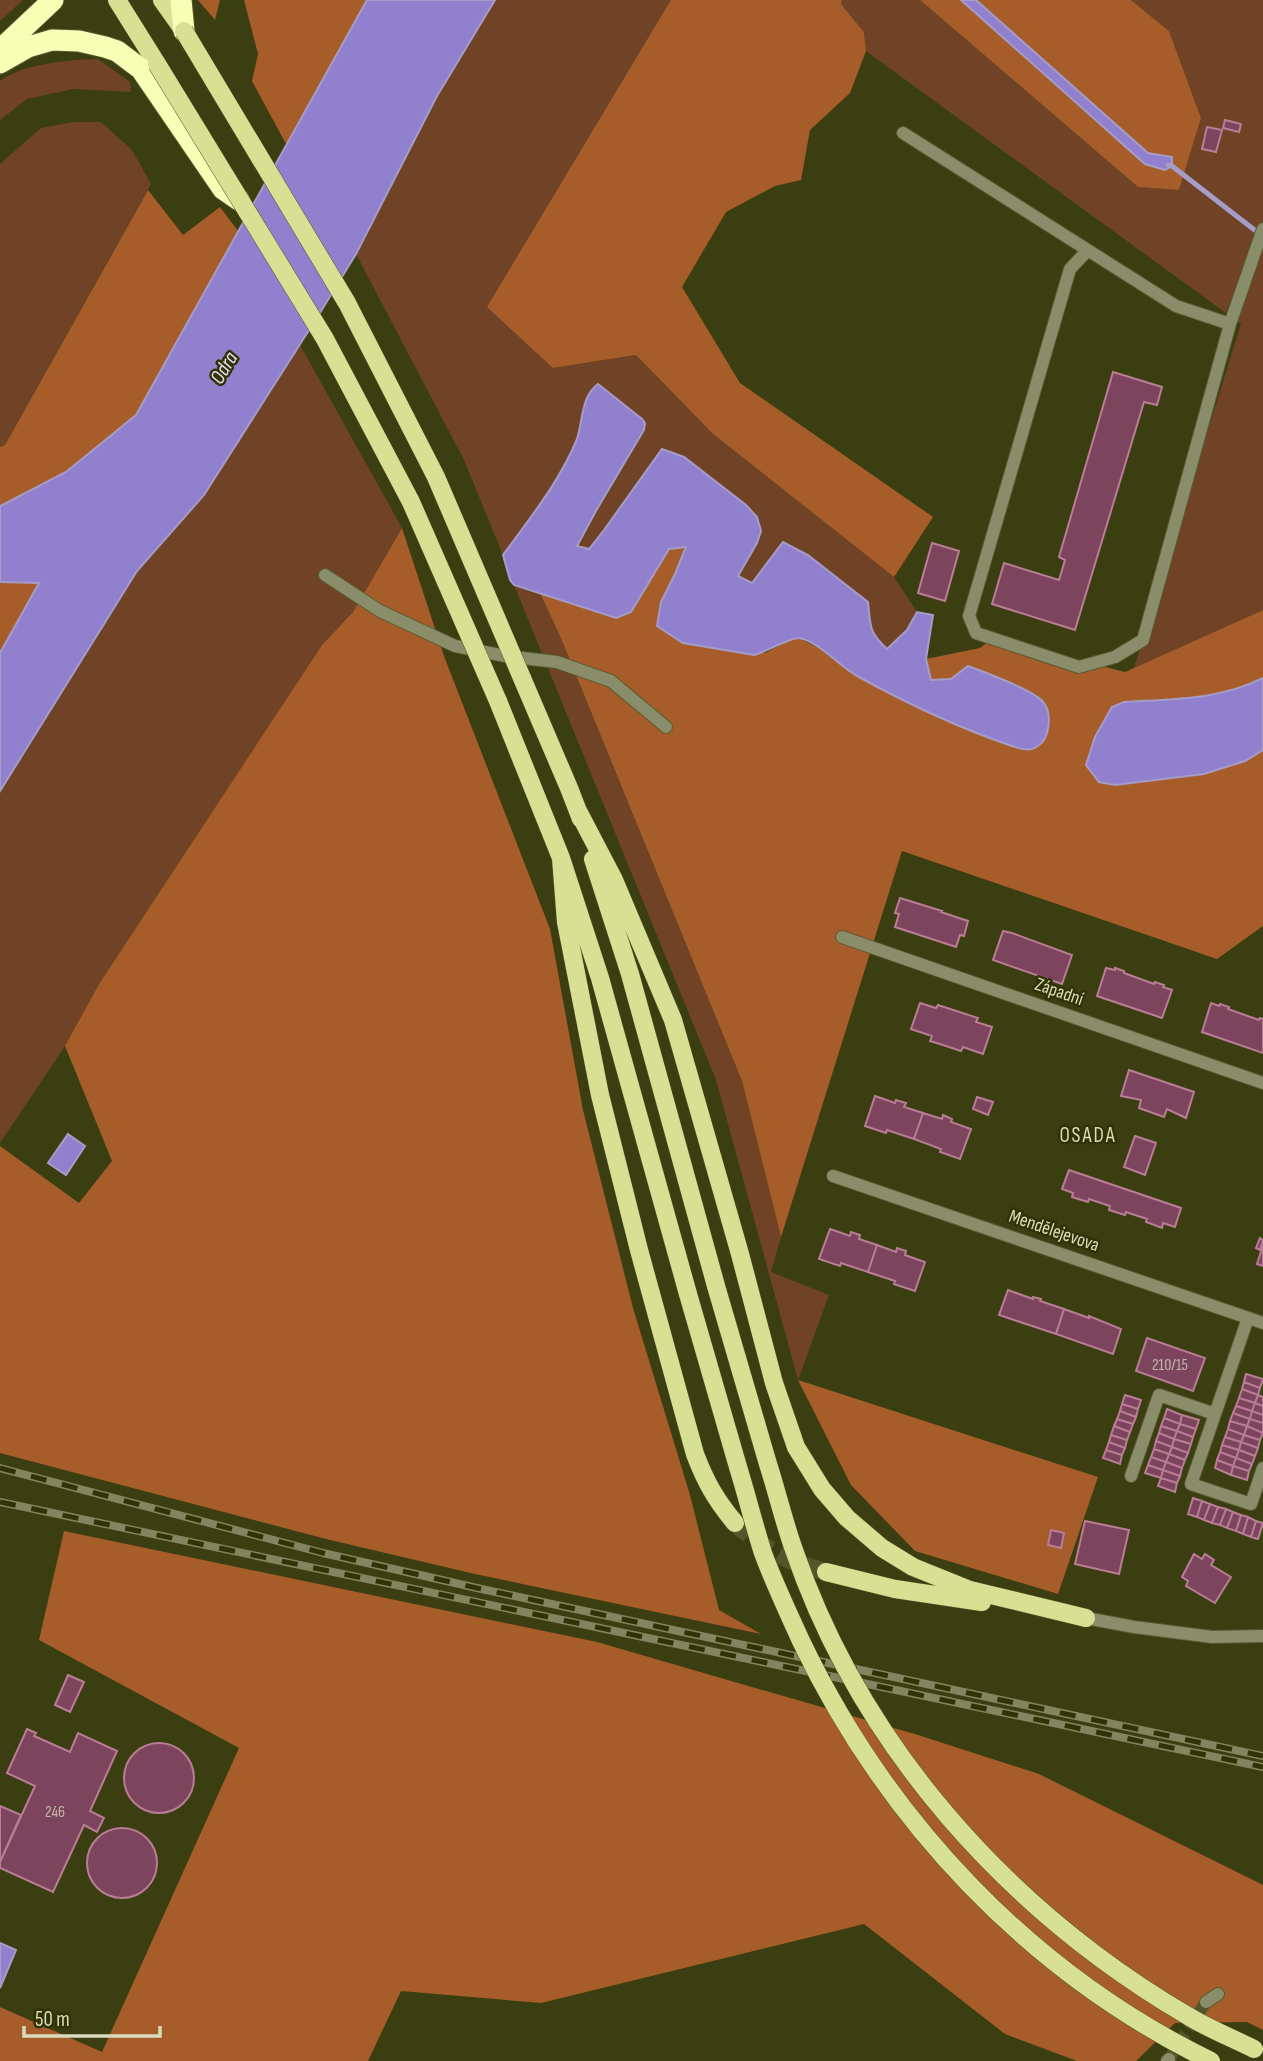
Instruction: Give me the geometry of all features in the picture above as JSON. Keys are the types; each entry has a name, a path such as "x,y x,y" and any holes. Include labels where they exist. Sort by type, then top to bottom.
{"highway":[{"path":"0,50 53,0"},
{"path":"181,0 184,31"},
{"path":"0,63 39,43 66,40 105,47 149,66 223,189 239,200"}],"main road":[{"path":"117,0 149,66"},
{"path":"162,0 184,31 353,316 436,477 578,811 614,880 673,1020 726,1201 774,1383 796,1447 822,1489 847,1518 882,1548 913,1567 970,1590 1086,1618"},
{"path":"239,200 325,339 411,502 498,701 561,858 600,978 764,1553 823,1687 863,1753 918,1827 958,1874 1002,1917 1060,1966 1115,2006 1211,2061"},
{"path":"578,811 630,974 716,1286 794,1550 816,1605 854,1682 893,1745 937,1802 981,1854 1024,1896 1082,1945 1147,1992 1191,2018 1259,2051"},
{"path":"561,858 566,922 600,1095 639,1250 695,1454 706,1482 735,1523"},
{"path":"826,1572 895,1589 1086,1618"}],"street":[{"path":"903,133 1176,306 1230,324"},
{"path":"1088,250 1070,268 969,615 976,633 1079,667 1115,657 1143,640 1230,324 1263,229"},
{"path":"325,575 380,611 456,646 505,656 557,662 611,681 666,727"},
{"name":"Západní","path":"842,937 1263,1083"},
{"name":"Mendělejevova","path":"833,1176 1263,1322"},
{"path":"1248,1318 1191,1483 1251,1504 1263,1468"},
{"path":"1131,1476 1159,1395 1215,1414"},
{"path":"1086,1618 1212,1637 1263,1636"},
{"path":"1206,2001 1218,1994"}],"shaded area":[{"path":"0,0 23,0 0,21"},
{"path":"198,0 220,0 215,20"},
{"path":"244,0 367,0 286,144 252,81 258,54"},
{"path":"495,0 671,0 553,368 636,355 713,434 894,577 917,612 933,615 926,659 931,680 669,549 631,612 541,594 742,1081 781,1237 771,1272 829,1295 798,1380 716,1080 510,580 503,555 464,460 356,254 437,96"},
{"path":"671,0 842,0 841,4 864,32 866,51 850,93 810,130 801,180 775,186 726,212 682,287 740,383 933,517 894,577 713,434 636,355 553,368 487,307"},
{"path":"842,0 920,0 1138,187 1179,190 1201,118 1169,31 1131,0 1263,0 1263,610 1134,668 1241,324 866,51 864,32 841,4"},
{"path":"920,0 1131,0 1169,31 1201,118 1179,190 1138,187"},
{"path":"98,59 130,82 131,92 73,89 27,99 0,120 0,81 34,66"},
{"path":"73,122 101,122 132,150 151,184 5,445 0,447 0,164 41,128"},
{"path":"148,190 183,235 220,207 238,231 136,415 66,472 0,506 0,447 5,445"},
{"path":"300,345 402,528 353,612 322,645 99,984 65,1046 0,1143 0,791 137,571 204,495"},
{"path":"402,528 444,656 550,929 583,1110 633,1308 690,1495 719,1610 761,1634 475,1574 326,1539 0,1453 0,1146 79,1203 112,1161 65,1046 99,984 322,645 353,612"},
{"path":"687,547 661,602 657,626 683,643 765,653 794,638 801,639 815,646 931,680 926,659 980,648 993,638 1125,672 1263,610 1263,678 1230,691 1177,699 1124,702 1112,706 1099,782 1115,785 1204,774 1245,761 1263,750 1263,926 1217,959 902,851 781,1237 742,1081 540,593 616,618 631,612 669,549"},
{"path":"0,582 39,583 0,653"},
{"path":"798,1380 1098,1477 1058,1594 915,1551 851,1485"},
{"path":"64,1531 597,1642 918,1735 1039,1774 1263,1885 1263,2030 1247,2022 1175,2023 1136,2061 1077,2061 1005,2034 864,1924 541,2003 401,1991 368,2061 0,2061 0,2007 102,2052 239,1748 39,1640"}],"water":[{"name":"Odra","path":"367,0 495,0 437,96 356,254 318,316 204,495 137,571 0,791 0,653 39,583 0,582 0,506 66,472 136,415"},
{"path":"961,0 976,0 1148,153 1172,157 1172,166 1165,170 1145,164"},
{"path":"598,384 645,423 644,430 577,546 589,549 662,449 684,457 746,505 757,517 761,531 738,576 752,583 783,542 808,555 868,602 871,628 887,649 907,630 917,612 933,615 926,659 931,680 951,679 968,666 1031,693 1047,708 1048,726 1042,742 1032,749 1022,749 953,723 857,676 814,644 799,638 754,655 683,643 657,626 661,602 686,547 669,549 631,612 616,618 514,585 503,555 562,470 577,439 585,402"},
{"path":"1263,678 1263,750 1245,761 1204,774 1115,785 1099,782 1086,765 1095,737 1112,707 1124,702 1177,699 1230,691"},
{"path":"68,1134 85,1146 66,1175 48,1163"},
{"path":"0,1943 16,1950 0,1988"}],"building":[{"path":"1225,120 1241,124 1239,132 1223,128"},
{"path":"1207,127 1222,130 1216,152 1202,149"},
{"path":"1113,372 1162,387 1157,405 1144,402 1075,630 992,604 1004,563 1059,580 1065,560 1059,557"},
{"path":"932,543 959,551 945,601 918,593"},
{"path":"900,898 968,921 964,936 960,935 956,947 895,927 899,914 895,913"},
{"path":"1003,931 1072,955 1062,984 993,960"},
{"path":"1106,968 1124,971 1172,990 1162,1018 1097,996"},
{"path":"920,1003 936,1008 938,1005 978,1018 976,1022 992,1027 983,1054 963,1047 961,1051 930,1041 932,1036 911,1029"},
{"path":"1211,1003 1229,1007 1228,1009 1259,1020 1263,1019 1263,1053 1202,1032"},
{"path":"1129,1070 1194,1092 1186,1118 1167,1109 1164,1117 1139,1108 1141,1100 1121,1096"},
{"path":"875,1096 895,1103 896,1100 906,1103 904,1107 923,1113 914,1139 865,1126"},
{"path":"977,1097 993,1102 988,1115 973,1109"},
{"path":"923,1113 942,1119 943,1115 952,1119 951,1122 971,1129 960,1159 914,1139"},
{"path":"1135,1136 1156,1143 1145,1175 1124,1167"},
{"path":"1069,1170 1181,1208 1175,1227 1163,1223 1162,1228 1146,1222 1147,1219 1109,1210 1110,1206 1072,1197 1073,1193 1062,1189"},
{"path":"830,1229 850,1236 851,1232 860,1235 859,1239 877,1245 868,1272 819,1259"},
{"path":"1260,1238 1263,1240 1260,1250 1256,1248"},
{"path":"877,1245 896,1252 897,1248 906,1251 905,1255 925,1262 915,1291 868,1272"},
{"path":"1263,1245 1263,1266 1257,1264"},
{"path":"1008,1290 1064,1309 1056,1334 999,1315"},
{"path":"1064,1309 1121,1329 1113,1354 1056,1334"},
{"path":"1147,1338 1205,1358 1193,1391 1136,1371"},
{"path":"1246,1374 1263,1379 1260,1388 1244,1382"},
{"path":"1244,1382 1260,1388 1258,1395 1242,1389"},
{"path":"1242,1389 1258,1395 1255,1403 1239,1398"},
{"path":"1125,1395 1141,1400 1138,1409 1122,1404"},
{"path":"1258,1395 1263,1397 1263,1406 1255,1403"},
{"path":"1239,1398 1255,1403 1252,1411 1236,1406"},
{"path":"1255,1403 1263,1406 1263,1415 1252,1411"},
{"path":"1122,1404 1138,1409 1136,1417 1120,1411"},
{"path":"1236,1406 1252,1411 1250,1419 1233,1413"},
{"path":"1167,1409 1182,1415 1180,1424 1164,1418"},
{"path":"1120,1411 1136,1417 1133,1424 1117,1419"},
{"path":"1252,1411 1263,1415 1263,1423 1250,1419"},
{"path":"1233,1413 1250,1419 1247,1426 1230,1421"},
{"path":"1182,1415 1199,1420 1196,1429 1180,1424"},
{"path":"1164,1418 1180,1424 1177,1431 1161,1426"},
{"path":"1117,1419 1133,1424 1130,1432 1114,1426"},
{"path":"1250,1419 1263,1423 1263,1433 1247,1426"},
{"path":"1230,1421 1247,1426 1244,1435 1228,1429"},
{"path":"1180,1424 1196,1429 1193,1437 1177,1431"},
{"path":"1114,1426 1130,1432 1127,1440 1111,1435"},
{"path":"1161,1426 1177,1431 1174,1439 1159,1433"},
{"path":"1247,1426 1263,1433 1260,1440 1244,1435"},
{"path":"1228,1429 1244,1435 1241,1442 1225,1437"},
{"path":"1177,1431 1193,1437 1191,1444 1174,1439"},
{"path":"1159,1433 1174,1439 1172,1447 1156,1441"},
{"path":"1111,1435 1127,1440 1125,1448 1109,1442"},
{"path":"1244,1435 1260,1440 1258,1448 1241,1442"},
{"path":"1225,1437 1241,1442 1239,1450 1222,1445"},
{"path":"1174,1439 1191,1444 1188,1453 1172,1447"},
{"path":"1156,1441 1172,1447 1169,1454 1154,1449"},
{"path":"1109,1442 1125,1448 1122,1455 1106,1450"},
{"path":"1241,1442 1258,1448 1255,1456 1239,1450"},
{"path":"1222,1445 1239,1450 1236,1458 1220,1452"},
{"path":"1172,1447 1188,1453 1185,1460 1169,1454"},
{"path":"1154,1449 1169,1454 1166,1462 1151,1457"},
{"path":"1106,1450 1122,1455 1120,1464 1103,1458"},
{"path":"1239,1450 1255,1456 1252,1464 1236,1458"},
{"path":"1220,1452 1236,1458 1233,1466 1217,1460"},
{"path":"1169,1454 1185,1460 1182,1468 1166,1462"},
{"path":"1151,1457 1166,1462 1163,1470 1148,1465"},
{"path":"1236,1458 1252,1464 1249,1471 1233,1466"},
{"path":"1217,1460 1233,1466 1231,1475 1215,1468"},
{"path":"1166,1462 1182,1468 1180,1476 1163,1470"},
{"path":"1148,1465 1163,1470 1161,1478 1145,1473"},
{"path":"1233,1466 1249,1471 1247,1480 1231,1475"},
{"path":"1163,1470 1180,1476 1177,1483 1161,1478"},
{"path":"1161,1478 1177,1483 1175,1492 1158,1486"},
{"path":"1193,1498 1202,1501 1197,1517 1188,1514"},
{"path":"1202,1501 1210,1504 1204,1520 1197,1517"},
{"path":"1210,1504 1218,1507 1212,1523 1204,1520"},
{"path":"1218,1507 1226,1509 1220,1525 1212,1523"},
{"path":"1226,1509 1233,1512 1227,1528 1220,1525"},
{"path":"1233,1512 1241,1515 1236,1531 1227,1528"},
{"path":"1241,1515 1248,1517 1243,1534 1236,1531"},
{"path":"1248,1517 1256,1521 1251,1537 1243,1534"},
{"path":"1085,1521 1129,1530 1119,1574 1075,1564"},
{"path":"1256,1521 1263,1523 1258,1539 1251,1537"},
{"path":"1051,1530 1064,1533 1061,1548 1048,1545"},
{"path":"1194,1554 1202,1559 1205,1554 1214,1560 1211,1565 1231,1577 1215,1603 1186,1586 1188,1581 1182,1577"},
{"path":"68,1675 84,1682 70,1712 55,1705"},
{"path":"27,1729 36,1733 34,1736 70,1752 78,1733 117,1751 90,1811 104,1818 97,1832 84,1825 53,1892 0,1868 0,1862 35,1786 7,1773"},
{"path":"166,1743 179,1749 188,1758 192,1764 192,1792 184,1803 173,1811 152,1813 134,1803 126,1792 124,1771 134,1753 145,1745"},
{"path":"0,1806 21,1815 0,1862"},
{"path":"129,1828 142,1834 151,1843 155,1849 155,1877 147,1888 136,1896 115,1898 97,1888 89,1877 87,1856 97,1838 108,1830"}],"waterway":[{"path":"1168,165 1261,235"}],"tunnel":[{"path":"735,1523 777,1554 826,1572"},
{"path":"1169,2059 1206,2002"}],"railway":[{"path":"0,1468 323,1553 1263,1756"},
{"path":"0,1502 1263,1767"}],"district":[{"name":"OSADA","path":"1088,1135"}]}
